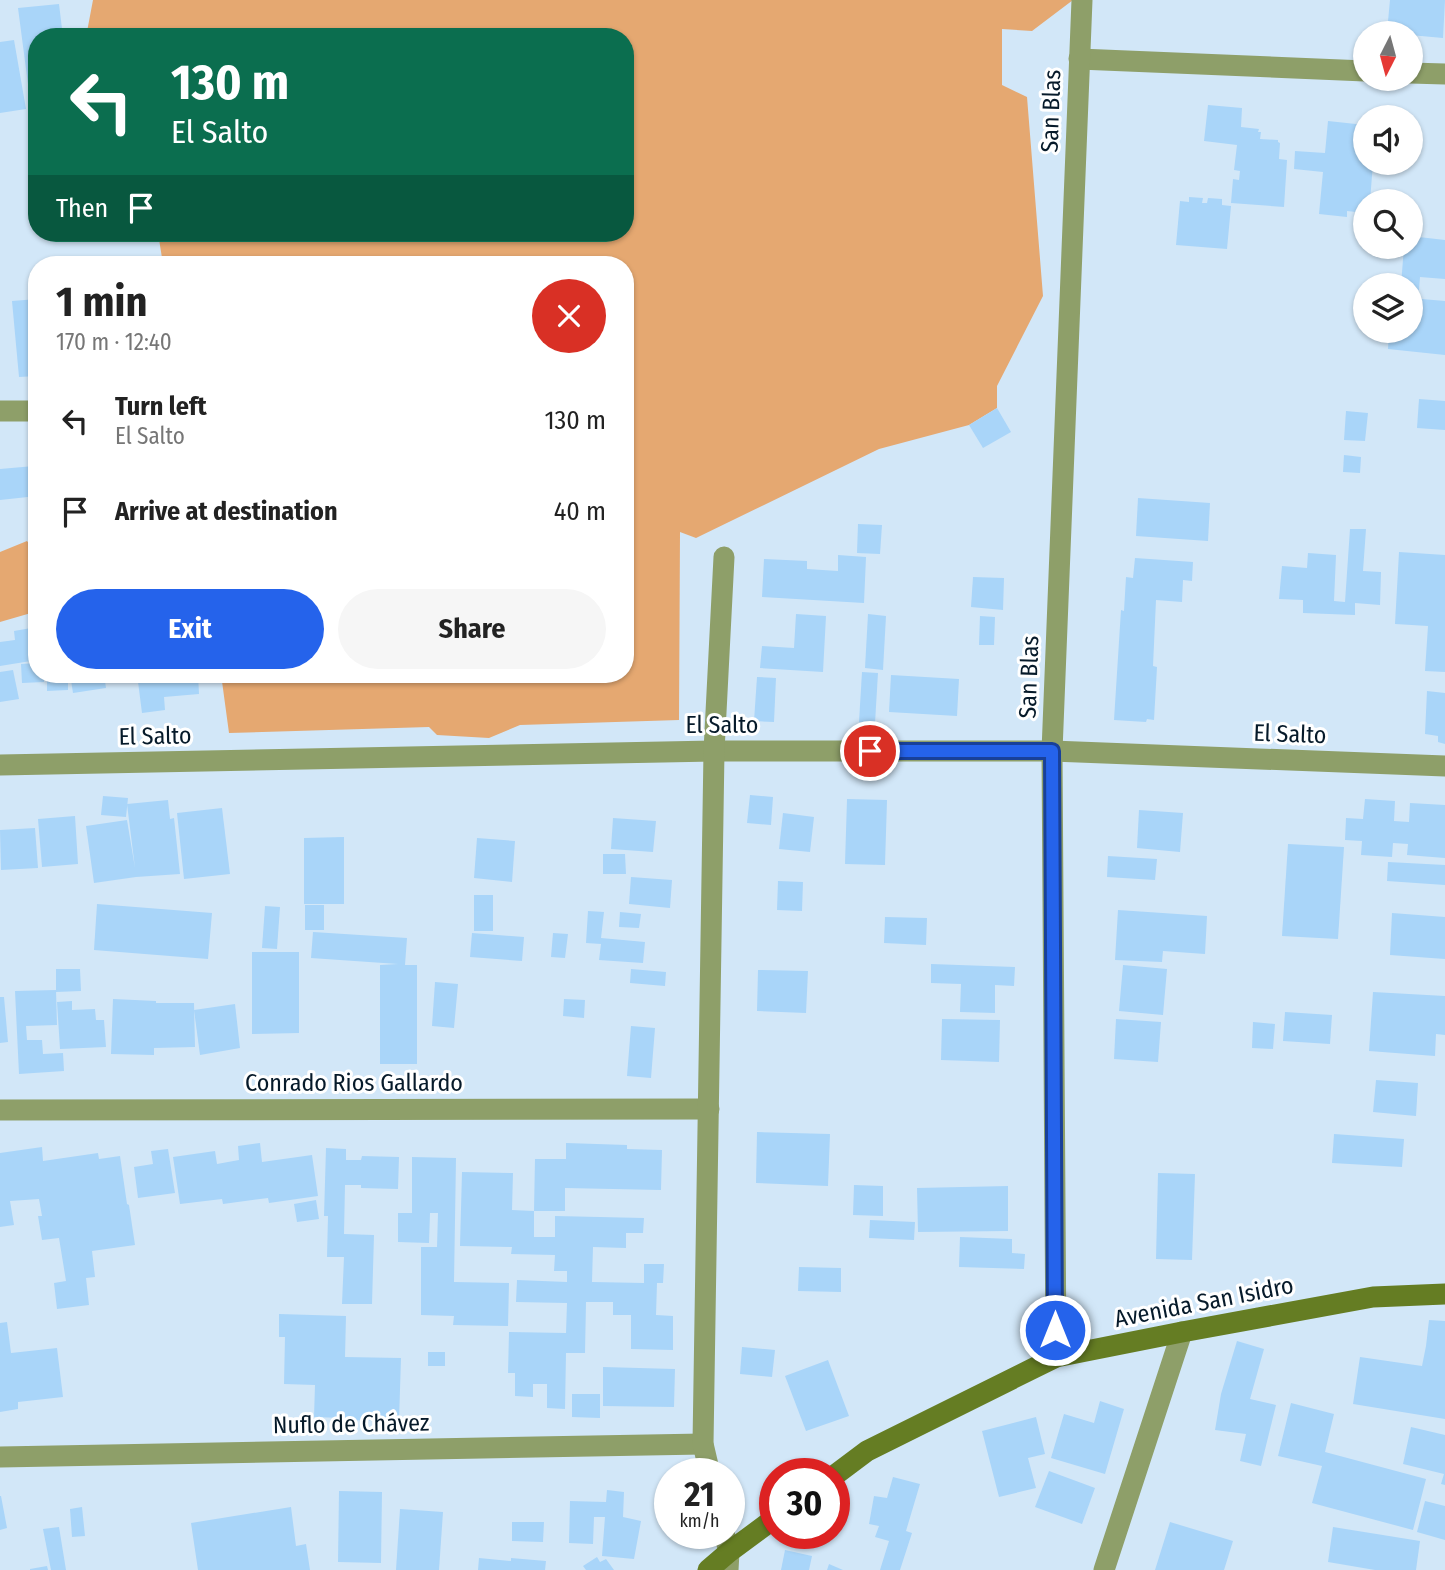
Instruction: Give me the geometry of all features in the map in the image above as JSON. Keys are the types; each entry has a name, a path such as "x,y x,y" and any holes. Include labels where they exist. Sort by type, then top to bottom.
{"main road":[{"name":"Avenida San Isidro","path":"850,1464 867,1451 1056,1357 1373,1297 1445,1294"},
{"path":"708,1570 727,1552 759,1529"}],"street":[{"name":"San Blas","path":"1056,1357 1052,751 1082,0"},
{"path":"1079,60 1353,71"},
{"path":"1423,73 1445,74"},
{"path":"0,411 28,411"},
{"path":"706,1458 703,1444 714,751 724,557"},
{"name":"El Salto","path":"0,765 714,751 1052,751 1445,766"},
{"name":"Conrado Rios Gallardo","path":"0,1111 709,1109"},
{"path":"1104,1570 1182,1332"},
{"name":"Nuflo de Chávez","path":"0,1457 703,1444"}],"shaded area":[{"path":"93,0 1073,0 1032,31 1002,29 1002,85 1027,97 1043,296 997,386 997,408 969,425 879,449 696,538 680,532 679,720 520,725 489,738 437,735 429,727 229,733 222,683 634,683 634,256 162,256 159,242 634,242 634,28 88,28"},
{"path":"28,542 28,614 0,622 0,552"}],"building":[{"path":"1390,0 1445,0 1443,38 1423,36 1423,21 1388,21"},
{"path":"59,4 62,28 28,28 28,84 18,8"},
{"path":"14,40 26,109 0,113 0,42"},
{"path":"1208,105 1242,108 1241,127 1259,129 1260,139 1278,140 1279,159 1287,160 1284,207 1231,203 1233,179 1239,180 1240,171 1234,170 1237,145 1204,141"},
{"path":"1328,121 1353,124 1353,175 1372,175 1371,189 1353,189 1353,212 1347,211 1347,217 1319,214 1323,172 1294,169 1295,151 1325,153"},
{"path":"1189,197 1203,198 1202,203 1207,203 1208,198 1222,199 1222,205 1231,206 1227,249 1176,245 1180,201 1189,202"},
{"path":"1423,237 1445,240 1445,279 1423,277 1423,273 1402,273 1403,259 1423,259"},
{"path":"1423,299 1445,301 1445,355 1388,349 1388,343 1423,343"},
{"path":"28,300 28,376 19,377 12,301"},
{"path":"1419,399 1445,401 1445,430 1417,428"},
{"path":"997,408 1011,432 983,448 969,425"},
{"path":"1346,411 1368,413 1365,441 1344,440"},
{"path":"1344,455 1361,457 1360,473 1343,472"},
{"path":"28,467 28,497 0,500 0,469"},
{"path":"1138,498 1210,503 1208,541 1136,536"},
{"path":"858,524 882,525 880,554 857,553"},
{"path":"1350,529 1366,529 1363,571 1381,572 1380,605 1355,603 1355,615 1303,613 1303,600 1279,599 1282,566 1307,568 1308,553 1336,555 1334,601 1345,602"},
{"path":"1399,552 1445,555 1445,672 1425,671 1428,626 1395,624"},
{"path":"838,555 866,557 864,603 762,597 764,559 807,561 807,569 838,571"},
{"path":"1135,558 1193,562 1192,581 1183,580 1182,602 1156,600 1153,666 1157,667 1154,720 1147,719 1146,722 1114,720 1121,610 1124,611 1126,577 1133,578"},
{"path":"973,577 1004,578 1003,610 971,607"},
{"path":"796,614 826,616 823,672 760,668 762,646 794,648"},
{"path":"868,614 886,616 883,670 865,668"},
{"path":"980,616 995,617 994,645 979,645"},
{"path":"28,629 28,661 0,666 0,642 15,640 14,631"},
{"path":"21,664 28,664 28,683 22,683"},
{"path":"13,670 19,699 0,702 0,672"},
{"path":"862,672 878,673 875,723 859,722"},
{"path":"891,675 959,679 957,716 889,712"},
{"path":"757,677 776,678 774,722 754,721"},
{"path":"47,683 68,683 68,690 47,691"},
{"path":"71,683 105,683 106,688 73,693"},
{"path":"138,683 198,683 199,694 164,697 165,710 142,713"},
{"path":"1427,691 1445,693 1445,744 1438,742 1438,736 1425,734"},
{"path":"750,795 773,797 771,825 747,823"},
{"path":"103,796 128,798 126,817 101,815"},
{"path":"847,799 887,800 885,865 845,864"},
{"path":"1365,799 1395,801 1394,821 1409,822 1410,803 1445,805 1445,858 1407,855 1408,844 1393,843 1392,857 1361,855 1362,841 1345,840 1346,818 1363,819"},
{"path":"168,800 170,819 174,818 180,874 94,883 86,826 127,820 135,868 127,804"},
{"path":"222,808 230,874 184,879 177,813"},
{"path":"1139,810 1183,813 1180,852 1137,848"},
{"path":"783,813 814,817 810,852 779,849"},
{"path":"75,816 78,864 42,867 38,819"},
{"path":"613,818 656,821 653,852 611,849"},
{"path":"35,828 38,868 1,870 0,830"},
{"path":"344,837 344,904 304,904 304,838"},
{"path":"477,838 515,841 512,882 474,878"},
{"path":"1288,844 1344,847 1338,939 1282,936"},
{"path":"603,854 625,854 626,874 603,874"},
{"path":"1108,856 1157,859 1155,880 1107,877"},
{"path":"1388,862 1445,865 1445,885 1387,881"},
{"path":"631,877 672,880 670,908 629,904"},
{"path":"778,881 803,882 802,911 777,910"},
{"path":"474,895 493,895 493,931 474,931"},
{"path":"97,904 212,913 208,959 94,950"},
{"path":"305,905 324,905 324,930 305,930"},
{"path":"265,906 280,907 277,949 262,948"},
{"path":"1118,910 1207,916 1205,954 1163,951 1162,962 1115,960"},
{"path":"588,911 604,912 601,938 645,942 643,963 599,960 601,944 586,943"},
{"path":"620,912 641,914 639,928 619,927"},
{"path":"1392,913 1445,917 1445,959 1390,955"},
{"path":"885,917 927,918 926,945 884,943"},
{"path":"313,932 407,938 405,965 417,965 417,1064 380,1064 380,965 398,964 311,958"},
{"path":"472,933 524,937 522,961 470,957"},
{"path":"553,933 568,934 565,958 551,957"},
{"path":"252,952 299,952 299,1033 252,1034"},
{"path":"931,964 1015,967 1014,986 995,985 995,1013 960,1012 961,984 931,983"},
{"path":"1123,965 1167,969 1163,1015 1119,1011"},
{"path":"56,969 80,969 81,991 56,992"},
{"path":"631,969 666,972 665,986 630,983"},
{"path":"758,970 808,971 806,1013 757,1011"},
{"path":"435,982 458,984 454,1028 432,1026"},
{"path":"56,990 57,1025 26,1026 27,1040 42,1040 43,1054 63,1053 64,1071 19,1074 15,991"},
{"path":"1373,992 1445,996 1445,1035 1436,1034 1435,1056 1369,1051"},
{"path":"0,997 4,997 8,1042 0,1043"},
{"path":"113,999 194,1003 195,1047 154,1048 154,1055 111,1054"},
{"path":"564,999 585,1000 584,1018 563,1016"},
{"path":"72,1001 72,1010 95,1009 96,1020 104,1020 106,1047 60,1049 57,1002"},
{"path":"235,1004 240,1048 200,1055 194,1010"},
{"path":"1285,1012 1332,1015 1330,1044 1283,1041"},
{"path":"942,1019 1000,1020 999,1062 941,1060"},
{"path":"1116,1019 1161,1022 1158,1062 1114,1059"},
{"path":"1253,1022 1275,1024 1273,1049 1252,1048"},
{"path":"631,1026 655,1028 651,1078 627,1076"},
{"path":"1376,1080 1418,1083 1416,1116 1373,1112"},
{"path":"757,1132 830,1134 828,1186 756,1183"},
{"path":"1334,1134 1404,1139 1402,1167 1332,1163"},
{"path":"260,1143 262,1162 312,1155 318,1196 269,1203 268,1198 223,1204 222,1199 180,1204 173,1157 215,1151 217,1164 239,1160 238,1146"},
{"path":"566,1143 627,1145 627,1149 662,1150 661,1190 565,1188 565,1211 534,1211 535,1159 566,1159"},
{"path":"42,1147 43,1161 98,1153 99,1159 120,1156 135,1245 92,1251 95,1277 86,1278 89,1305 57,1309 54,1283 66,1281 59,1238 42,1240 38,1216 42,1216 39,1199 10,1201 14,1225 0,1227 0,1153"},
{"path":"326,1148 346,1149 346,1160 361,1160 362,1156 399,1157 398,1189 345,1185 344,1234 374,1235 372,1304 342,1304 344,1257 327,1257 328,1216 324,1216"},
{"path":"168,1149 175,1193 138,1198 134,1167 153,1164 151,1151"},
{"path":"412,1157 456,1158 454,1282 509,1283 508,1326 453,1325 454,1316 421,1315 421,1247 437,1247 438,1213 430,1213 429,1243 398,1242 398,1213 412,1213"},
{"path":"462,1172 513,1173 512,1210 534,1211 534,1237 555,1237 555,1216 644,1218 643,1233 626,1233 626,1248 593,1247 592,1282 644,1283 644,1264 664,1264 663,1283 657,1283 656,1315 673,1316 673,1350 631,1349 631,1315 613,1315 613,1302 586,1302 585,1353 566,1353 565,1409 547,1408 547,1384 533,1384 533,1397 515,1396 515,1373 508,1373 509,1332 566,1333 567,1303 516,1302 517,1280 567,1282 567,1271 554,1271 555,1255 511,1254 512,1247 460,1246"},
{"path":"1158,1173 1195,1174 1192,1260 1156,1259"},
{"path":"854,1185 883,1186 883,1216 853,1215"},
{"path":"1008,1186 1008,1231 918,1232 917,1188"},
{"path":"316,1200 319,1219 297,1222 294,1204"},
{"path":"870,1220 915,1222 914,1240 869,1238"},
{"path":"960,1237 1012,1239 1012,1253 1025,1254 1024,1269 959,1267"},
{"path":"799,1267 841,1268 841,1292 798,1291"},
{"path":"279,1314 346,1316 345,1357 401,1358 399,1421 314,1417 315,1385 284,1384 285,1337 279,1337"},
{"path":"1429,1320 1445,1321 1445,1419 1353,1404 1360,1357 1422,1366"},
{"path":"7,1322 11,1353 57,1348 63,1397 18,1402 18,1409 0,1412 0,1323"},
{"path":"1237,1341 1264,1349 1250,1399 1276,1405 1261,1466 1240,1461 1246,1434 1215,1430 1221,1394"},
{"path":"742,1347 775,1350 772,1377 740,1374"},
{"path":"428,1352 445,1352 445,1366 428,1366"},
{"path":"828,1360 849,1416 806,1431 785,1376"},
{"path":"603,1367 675,1369 674,1407 603,1406"},
{"path":"572,1394 600,1394 600,1418 572,1417"},
{"path":"1100,1401 1124,1409 1105,1474 1051,1458 1064,1414 1094,1423"},
{"path":"1291,1403 1334,1414 1325,1452 1426,1479 1413,1530 1312,1503 1322,1466 1278,1456"},
{"path":"1036,1417 1045,1454 1028,1458 1036,1488 999,1497 982,1431"},
{"path":"1411,1427 1445,1435 1445,1485 1441,1484 1444,1474 1403,1464"},
{"path":"1049,1471 1095,1488 1082,1524 1035,1507"},
{"path":"893,1477 920,1484 906,1531 912,1533 900,1570 880,1570 889,1541 875,1537 879,1526 869,1524 874,1496 887,1498"},
{"path":"607,1490 624,1492 623,1517 641,1521 634,1559 602,1556 605,1517 594,1517 593,1544 569,1543 570,1501 606,1502"},
{"path":"339,1491 382,1492 381,1563 338,1562"},
{"path":"0,1496 7,1528 0,1530"},
{"path":"1425,1501 1445,1506 1445,1540 1417,1532"},
{"path":"82,1507 85,1536 72,1537 70,1509"},
{"path":"291,1507 296,1546 306,1544 310,1570 198,1570 191,1523"},
{"path":"400,1509 443,1512 439,1570 396,1570"},
{"path":"512,1522 544,1522 543,1542 512,1541"},
{"path":"1170,1522 1233,1541 1224,1570 1155,1570"},
{"path":"59,1527 66,1570 51,1570 43,1529"},
{"path":"1333,1527 1420,1541 1416,1570 1375,1570 1328,1562"},
{"path":"785,1550 812,1556 809,1570 781,1570"},
{"path":"597,1557 600,1562 606,1559 614,1570 586,1570 583,1566"},
{"path":"479,1558 546,1561 545,1570 478,1570"},
{"path":"829,1564 843,1570 827,1570"},
{"path":"47,1566 48,1570 30,1570 30,1569"}],"route":[{"path":"870,751 1052,751 1055,1330"}]}
